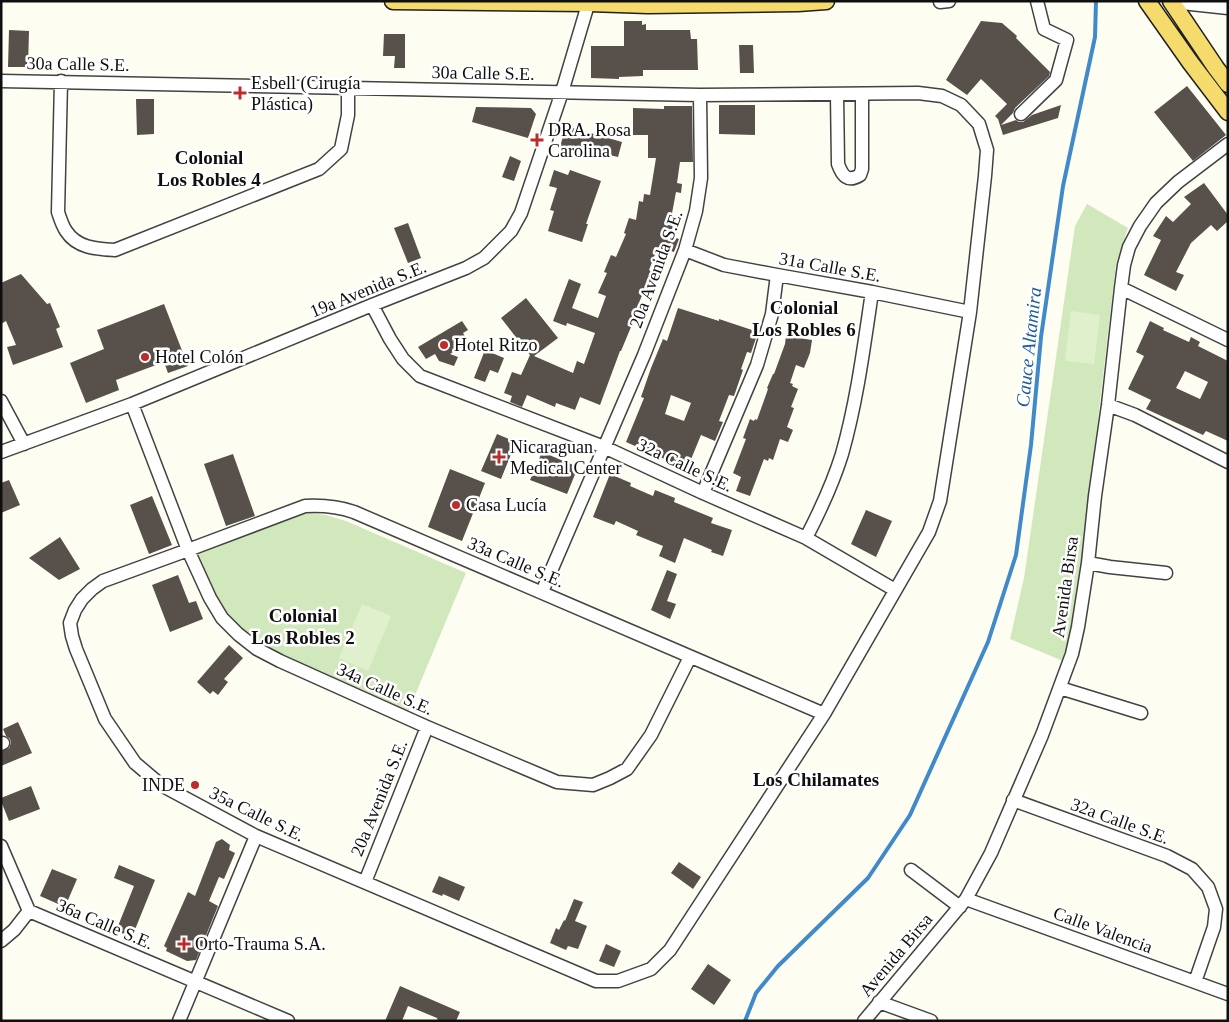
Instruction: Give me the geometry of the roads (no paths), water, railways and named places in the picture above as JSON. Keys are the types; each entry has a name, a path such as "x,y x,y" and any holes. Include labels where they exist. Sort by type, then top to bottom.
{"main road":[{"path":"393,1 666,4 826,1"},
{"path":"1147,1 1228,112"},
{"path":"1172,2 1228,84"}],"street":[{"path":"940,1 949,1"},
{"path":"1021,114 1056,80 1066,40 1044,29 1037,1"},
{"name":"19a Avenida S.E.","path":"1,452 132,404 466,268 484,258 511,231 521,213 562,92 589,2"},
{"path":"1172,2 1228,8"},
{"name":"30a Calle S.E.","path":"1,81 700,95 918,93 942,96 961,106 979,124 987,150 970,312"},
{"path":"61,81 58,212 65,230 74,241 95,249 115,250 319,169 341,149 348,115 348,87"},
{"path":"837,94 838,164 841,172 846,177 852,179 860,175 862,169 862,94"},
{"name":"20a Avenida S.E.","path":"542,592 644,355 685,250 696,211 701,178 700,95"},
{"name":"Avenida Birsa","path":"864,1021 963,903 991,853 1042,735 1072,654 1078,627 1088,563 1124,265 1129,247 1140,226 1156,203 1178,182 1228,144"},
{"name":"31a Calle S.E.","path":"685,250 724,264 970,312"},
{"path":"703,493 757,364 772,314 777,275"},
{"path":"1121,288 1228,340"},
{"path":"806,538 825,501 842,454 857,388 872,292"},
{"name":"32a Calle S.E.","path":"372,305 403,359 420,376 604,447 806,538 895,590"},
{"path":"824,714 928,532 940,501 970,312"},
{"path":"2,403 24,444"},
{"name":"34a Calle S.E.","path":"132,404 188,550 210,598 222,618 257,649 426,727 557,782 593,785 627,769 651,735 690,656"},
{"path":"1108,405 1135,415 1228,462"},
{"name":"33a Calle S.E.","path":"188,550 305,506 328,506 344,509 824,714"},
{"name":"35a Calle S.E.","path":"188,550 103,581 82,599 70,623 76,649 105,719 135,763 161,785 256,836 596,981 618,981 651,969 670,950 824,714"},
{"path":"1088,563 1166,574"},
{"path":"1060,688 1142,713"},
{"name":"20a Avenida S.E.","path":"365,882 426,727"},
{"name":"32a Calle S.E.","path":"1013,800 1167,856 1192,869 1208,887 1216,909 1214,927 1195,982"},
{"path":"179,1021 256,836"},
{"name":"36a Calle S.E.","path":"1,846 28,911 288,1021"},
{"name":"Calle Valencia","path":"911,870 963,903 1228,994"},
{"path":"1,941 14,930 28,911"},
{"path":"879,1002 931,1021"}],"waterway":[{"name":"Cauce Altamira","path":"745,1021 756,993 778,966 868,878 910,815 988,642 1016,555 1031,445 1041,337 1063,186 1095,37 1096,1"}],"place":[{"name":"Esbell (Cirugía Plástica)","path":"240,93"},
{"name":"DRA. Rosa Carolina","path":"537,140"},
{"name":"Hotel Ritzo","path":"444,345"},
{"name":"Hotel Colón","path":"145,357"},
{"name":"Nicaraguan Medical Center","path":"499,457"},
{"name":"Casa Lucía","path":"456,505"},
{"name":"INDE","path":"195,785"},
{"name":"Orto-Trauma S.A.","path":"184,944"}],"district":[{"name":"Colonial Los Robles 4","path":"209,168"},
{"name":"Colonial Los Robles 6","path":"804,318"},
{"name":"Colonial Los Robles 2","path":"303,626"},
{"name":"Los Chilamates","path":"816,779"}]}
